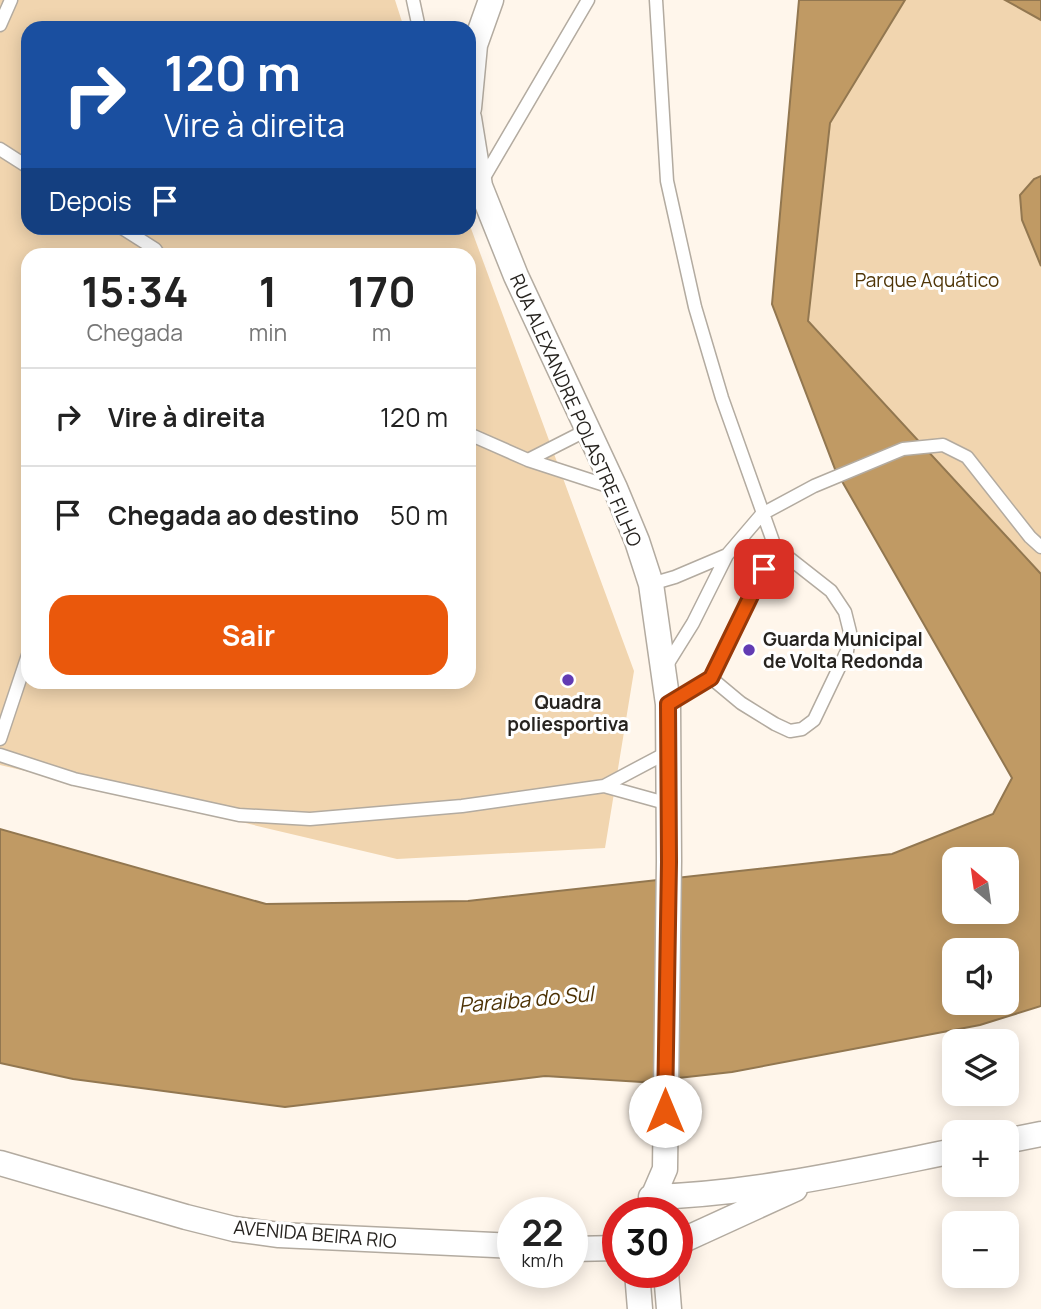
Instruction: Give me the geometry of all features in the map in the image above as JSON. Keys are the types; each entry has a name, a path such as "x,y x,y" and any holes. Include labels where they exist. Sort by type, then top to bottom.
{"street":[{"path":"476,42 491,0"},
{"name":"RUA ALEXANDRE POLASTRE FILHO","path":"476,181 516,276 615,488 651,584 668,704 665,1169 674,1197"},
{"path":"1019,1138 1041,1134"},
{"path":"693,1201 942,1153"},
{"name":"AVENIDA BEIRA RIO","path":"0,1163 234,1229 278,1235 497,1245"},
{"name":"RUA ALEXANDRE POLASTRE FILHO","path":"653,1197 665,1169"},
{"path":"693,1236 818,1178"},
{"path":"638,1288 640,1309"},
{"path":"667,1288 669,1309"}],"lane":[{"path":"0,25 10,0"},
{"path":"413,0 418,21"},
{"path":"476,173 588,0"},
{"path":"656,0 667,181 695,307 722,398 775,547 831,591 845,612 850,632 847,652 814,720 802,729 790,731 775,724 741,703 711,678"},
{"path":"0,149 21,162"},
{"path":"133,235 153,248"},
{"path":"528,460 587,430"},
{"path":"476,437 528,460 615,488"},
{"path":"665,668 693,623 727,555 762,514 814,486 903,449 943,445 967,457 1030,537 1041,547"},
{"path":"668,704 711,678 775,547"},
{"path":"651,584 727,555"},
{"path":"0,739 21,676"},
{"path":"0,755 74,779 239,815 298,818 462,806 604,786 668,752"},
{"path":"604,786 669,807"}],"green space":[{"path":"0,0 395,0 402,21 21,21 21,235 473,235 634,671 605,848 397,859 0,765"},
{"name":"Parque Aquático","path":"905,0 1005,0 1041,20 1041,574 808,321 830,123"}],"water":[{"name":"Paraiba do Sul","path":"799,0 905,0 830,123 808,321 1041,574 1041,1006 1019,1013 1019,938 942,938 942,1015 1012,1015 980,1025 942,1029 942,1032 732,1072 642,1082 545,1076 285,1107 73,1079 0,1063 0,829 266,904 468,901 892,854 993,814 1012,778 835,469 772,304"},
{"path":"1005,0 1041,0 1041,20"},
{"path":"1041,176 1041,266 1022,220 1020,195 1034,179"}],"place":[{"name":"Guarda Municipal de Volta Redonda","path":"749,650"},
{"name":"Quadra poliesportiva","path":"568,680"}],"route":[{"path":"665,1111 669,862 668,704 711,678 764,569"}]}
